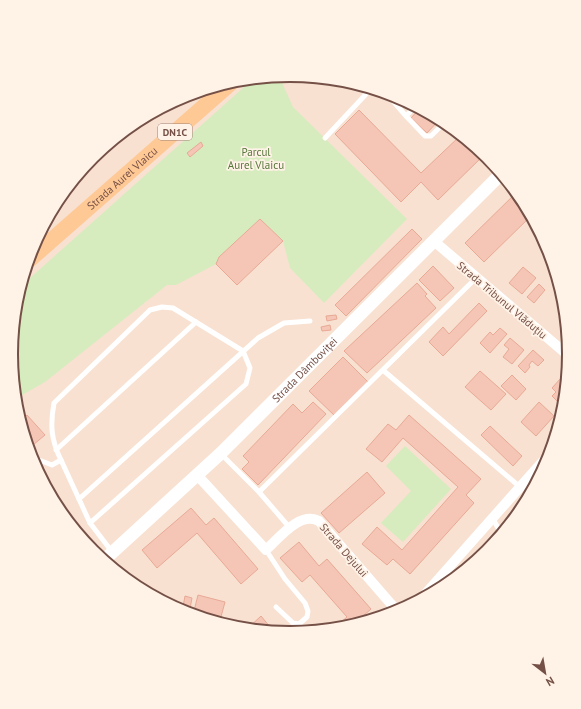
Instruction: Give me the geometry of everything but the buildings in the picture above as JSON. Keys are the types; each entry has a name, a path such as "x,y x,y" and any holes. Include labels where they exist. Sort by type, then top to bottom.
{"main road":[{"name":"Strada Aurel Vlaicu","path":"38,252 222,90"}],"street":[{"name":"Strada Dâmboviței","path":"108,557 198,476 435,242 497,178"},
{"name":"Strada Tribunul Vlăduțiu","path":"435,242 563,351"},
{"path":"431,587 539,467"},
{"path":"198,476 266,550"},
{"name":"Strada Dejului","path":"266,550 290,528 308,518 319,521 393,607"}],"lane":[{"path":"324,138 367,93"},
{"path":"395,103 426,137 431,136 440,127"},
{"path":"406,116 412,110"},
{"path":"259,492 476,278"},
{"path":"90,523 246,384 250,368 243,352 173,308 162,307 150,310 54,403 50,425 56,450 90,523 107,555"},
{"path":"79,498 258,338 284,323 310,321"},
{"path":"56,450 196,322"},
{"path":"384,370 520,487"},
{"path":"220,453 259,492 290,528"},
{"path":"40,460 52,465 61,460"},
{"path":"493,519 499,529"},
{"path":"266,550 285,579 305,603 308,611 304,620 299,624 293,624 276,607"}],"shaded area":[{"path":"290,82 326,84 361,91 378,96 411,110 456,138 483,162 507,189 535,234 549,267 554,284 561,319 563,354 561,390 549,442 535,475 507,520 470,559 456,571 427,590 411,599 378,613 326,625 290,627 255,625 220,618 203,613 170,599 125,571 86,534 74,520 55,491 46,475 32,442 20,390 18,354 20,319 27,284 32,267 46,234 74,189 111,150 125,138 154,119 170,110 203,96 255,84"}],"green space":[{"name":"Parcul Aurel Vlaicu","path":"282,82 293,107 407,219 324,303 290,268 283,241 260,219 219,257 216,264 176,285 167,285 45,382 21,396 18,354 20,319 28,279 246,86 255,84"},
{"path":"405,446 451,489 403,542 381,523 411,491 386,466"}]}
